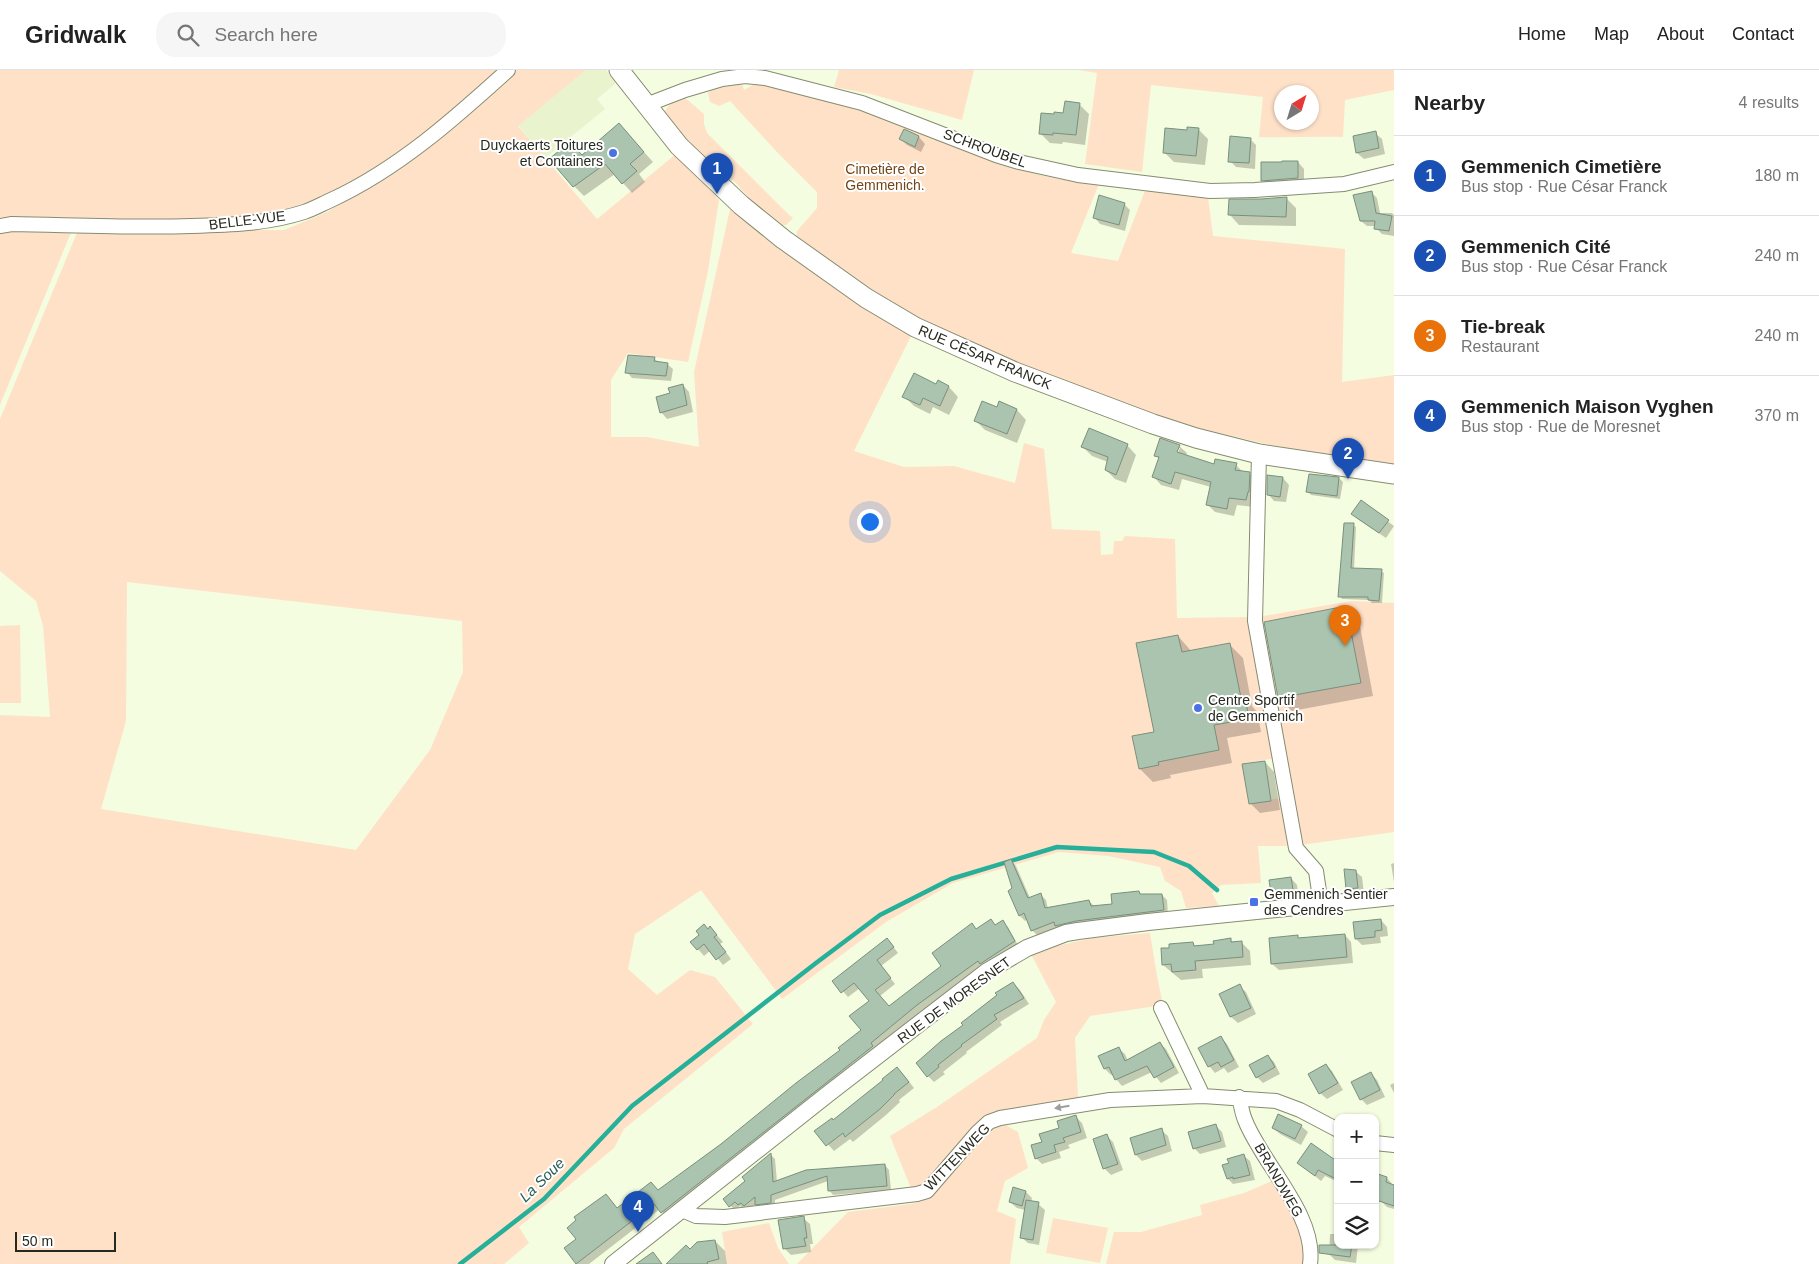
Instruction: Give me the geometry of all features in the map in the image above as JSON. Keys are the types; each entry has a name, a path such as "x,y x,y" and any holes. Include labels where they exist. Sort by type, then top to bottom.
{"main road":[{"name":"RUE CÉSAR FRANCK","path":"619,70 679,146 741,205 783,239 866,298 915,328 1015,372 1196,438 1259,454 1394,474"}],"street":[{"name":"BELLE-VUE","path":"0,226 12,224 151,227 231,225 268,221 304,212 356,188 401,159 452,120 508,70"},
{"name":"SCHROUBEL","path":"646,105 685,90 722,79 745,76 765,78 862,103 1003,157 1078,175 1210,191 1344,184 1394,172"},
{"path":"1259,454 1255,621 1296,848 1316,872 1321,905"},
{"name":"RUE DE MORESNET","path":"612,1264 986,972 1027,948 1066,933 1078,931 1394,897"},
{"path":"1161,1008 1203,1096"},
{"name":"WITTENWEG","path":"682,1210 696,1216 725,1217 903,1197 927,1191 977,1133 989,1122 1000,1118 1110,1100 1203,1096 1276,1101 1300,1110 1334,1128"},
{"name":"BRANDWEG","path":"1239,1098 1245,1120 1303,1222 1311,1246 1310,1264"},
{"path":"1379,1143 1394,1145"}],"shaded area":[{"path":"586,70 606,70 616,83 597,99 605,109 545,158 518,125"}],"green space":[{"path":"0,70 501,70 453,114 376,168 330,195 258,218 160,223 0,221"},
{"path":"517,70 586,70 518,126 597,219 676,154 719,200 708,271 688,362 628,353 611,380 611,437 647,437 699,447 694,372 730,209 852,299 911,336 854,451 904,467 954,466 1015,483 1024,443 1044,449 1052,529 1100,531 1101,555 1113,554 1114,541 1122,541 1125,536 1175,539 1177,618 1249,617 1276,758 1243,764 1249,803 1281,798 1287,846 1258,846 1261,883 1221,885 1212,893 1219,906 1186,908 1181,891 1165,881 1160,867 1108,856 1059,852 953,883 886,922 782,999 701,890 635,934 628,969 657,995 690,970 715,977 753,1024 624,1129 614,1148 519,1227 529,1243 504,1264 0,1264 0,715 50,717 43,626 36,601 0,571 0,419 78,230 284,230 327,212 399,168","holes":["127,582 462,621 463,672 430,750 356,850 101,809 126,721"]},
{"path":"839,70 974,70 962,120 871,94 834,87"},
{"path":"1079,70 1394,70 1394,90 1345,100 1343,137 1259,137 1263,97 1151,85 1142,172 1085,164 1097,73"},
{"name":"Cimetière de Gemmenich.","path":"741,81 744,90 756,83 878,115 1017,169 1066,180 1099,184 1071,253 1118,261 1146,188 1208,197 1213,236 1345,249 1342,382 1394,375 1394,468 1306,453 1197,428 1112,401 986,352 904,314 796,241 797,231 817,208 817,192 730,101 719,106 710,102 708,93 715,87"},
{"path":"684,97 704,114 704,124 707,133 793,218 786,225 780,226 760,212 737,184 711,161 689,147 664,112 672,101"},
{"path":"24,228 72,230 0,405 0,231"},
{"path":"1351,601 1394,603 1394,832 1301,845 1258,617"},
{"path":"20,625 21,703 0,703 0,626"},
{"path":"1150,933 1163,1005 1090,1016 1075,1038 1078,1096 1082,1099 1007,1113 931,1184 912,1191 890,1136 937,1107 1037,1038 1044,1020 1056,1002 1032,956 1057,946 1092,938"},
{"path":"1002,1123 1018,1132 1028,1168 1005,1181 997,1211 1016,1219 1010,1264 797,1264 848,1212 923,1201 935,1191 990,1128"},
{"path":"1279,1178 1303,1222 1310,1264 1106,1264 1114,1232 1141,1232 1202,1215 1200,1205 1244,1193"},
{"path":"1053,1218 1108,1228 1100,1263 1046,1253"},
{"path":"769,1223 778,1248 789,1264 726,1264 722,1232"}],"building":[{"path":"1065,101 1080,103 1076,135 1039,134 1041,113 1063,113"},
{"path":"619,123 644,152 630,164 637,171 622,184 605,164 573,187 549,159 570,142 582,155"},
{"path":"1187,127 1199,128 1196,156 1163,153 1165,128 1187,130"},
{"path":"904,129 919,136 915,147 899,139"},
{"path":"1376,131 1379,148 1356,153 1353,136"},
{"path":"1230,136 1251,138 1249,163 1228,162"},
{"path":"1298,161 1298,178 1261,181 1261,162"},
{"path":"1372,191 1376,213 1392,216 1389,231 1374,229 1375,221 1360,221 1353,195"},
{"path":"1099,195 1125,203 1119,225 1093,218"},
{"path":"1287,197 1286,217 1228,215 1229,199"},
{"path":"628,355 655,357 654,361 668,363 666,376 625,373"},
{"path":"914,373 936,384 938,380 949,386 940,406 923,398 920,405 902,397"},
{"path":"683,384 687,405 660,413 656,397 670,393 668,388"},
{"path":"982,401 997,407 999,401 1017,409 1007,434 974,421"},
{"path":"1089,428 1128,444 1116,475 1105,470 1108,457 1081,447"},
{"path":"1160,438 1180,445 1177,452 1214,464 1215,459 1237,463 1235,470 1250,472 1249,492 1246,500 1229,498 1227,509 1206,505 1211,482 1175,472 1171,484 1152,477 1159,457 1154,456"},
{"path":"1309,474 1339,477 1337,496 1306,492"},
{"path":"1267,475 1283,477 1280,497 1267,495"},
{"path":"1361,500 1389,520 1379,533 1351,514"},
{"path":"1344,523 1354,523 1351,568 1382,569 1379,601 1368,600 1368,597 1338,597"},
{"path":"1346,606 1361,683 1278,698 1264,622"},
{"name":"Centre Sportif de Gemmenich","path":"1178,635 1182,652 1230,643 1241,698 1245,697 1249,719 1214,725 1219,750 1158,762 1159,765 1139,769 1132,736 1154,732 1136,643"},
{"path":"1265,761 1271,801 1249,804 1242,764"},
{"path":"1011,859 1028,898 1041,893 1045,908 1089,900 1091,906 1112,904 1111,894 1139,891 1140,894 1162,894 1164,910 1076,921 1055,926 1054,922 1031,931 1024,913 1019,916 1008,891 1012,888 1004,862"},
{"path":"1344,869 1356,870 1358,888 1346,889"},
{"path":"1291,877 1294,896 1272,899 1269,880"},
{"path":"991,919 995,925 1003,920 1015,941 980,964 978,961 917,1005 871,1043 873,1046 661,1213 654,1204 576,1264 564,1248 576,1239 567,1228 576,1220 574,1217 606,1194 617,1208 651,1182 658,1190 721,1144 840,1050 838,1048 861,1030 849,1016 869,1001 854,983 841,993 832,981 887,938 894,947 877,960 891,978 875,990 889,1006 941,966 932,953 972,923 976,929"},
{"path":"1381,919 1382,930 1375,931 1375,937 1355,939 1353,922"},
{"path":"704,924 708,929 710,926 717,935 714,937 726,952 716,960 704,944 697,950 690,942 699,935 696,931"},
{"path":"1345,934 1347,957 1271,964 1269,938 1298,935 1298,938"},
{"path":"1231,938 1231,942 1242,941 1243,957 1195,961 1196,970 1172,972 1171,964 1162,965 1161,948 1169,948 1169,944 1193,942 1194,946 1214,944 1213,941"},
{"path":"1013,982 1024,998 994,1015 997,1019 961,1045 927,1077 916,1063 963,1025 961,1023 997,995 995,993"},
{"path":"1240,984 1251,1008 1230,1017 1219,994"},
{"path":"1221,1036 1234,1060 1221,1067 1218,1062 1208,1067 1198,1048"},
{"path":"1160,1042 1174,1067 1154,1078 1147,1066 1115,1080 1109,1067 1104,1069 1098,1056 1119,1047 1125,1061"},
{"path":"1268,1055 1275,1067 1256,1078 1249,1065"},
{"path":"1326,1064 1338,1083 1319,1094 1308,1074"},
{"path":"897,1067 909,1082 880,1109 845,1137 843,1133 826,1146 814,1131 832,1118 833,1120"},
{"path":"1371,1072 1380,1090 1360,1100 1351,1082"},
{"path":"1278,1114 1302,1125 1295,1139 1272,1128"},
{"path":"1076,1115 1081,1132 1063,1138 1065,1142 1054,1145 1056,1152 1035,1159 1031,1145 1042,1142 1039,1134 1059,1128 1057,1121"},
{"path":"1216,1124 1221,1141 1193,1149 1188,1132"},
{"path":"1162,1128 1166,1145 1135,1155 1130,1138"},
{"path":"1107,1134 1118,1164 1103,1169 1093,1139"},
{"path":"1311,1143 1334,1159 1334,1178 1318,1170 1315,1176 1297,1163"},
{"path":"771,1153 773,1182 806,1170 885,1164 887,1186 828,1191 827,1176 771,1195 771,1203 755,1205 755,1197 744,1206 741,1203 738,1205 735,1202 729,1207 723,1199 745,1181 742,1177"},
{"path":"1244,1154 1250,1175 1227,1179 1222,1165 1229,1163 1227,1159"},
{"path":"1379,1174 1387,1177 1386,1182 1394,1185 1394,1206 1379,1201"},
{"path":"1013,1187 1026,1191 1022,1206 1009,1202"},
{"path":"1026,1200 1039,1202 1033,1240 1020,1238"},
{"path":"804,1216 807,1238 804,1238 806,1246 783,1249 778,1220"},
{"path":"715,1240 719,1259 707,1262 708,1264 666,1264 686,1245 690,1249 697,1242"},
{"path":"1319,1245 1334,1245 1334,1249 1351,1249 1350,1257 1319,1253"},
{"path":"653,1252 662,1264 636,1264"}],"waterway":[{"name":"La Soue","path":"460,1264 544,1199 632,1106 880,915 951,879 1057,847 1154,852 1189,866 1217,890"}],"place":[{"name":"Duyckaerts Toitures et Containers","path":"613,153"},
{"name":"Gemmenich Cimetière","path":"717,194"},
{"name":"Gemmenich Cité","path":"1348,479"},
{"name":"Tie-break","path":"1345,646"},
{"name":"Centre Sportif de Gemmenich","path":"1198,708"},
{"name":"Gemmenich Sentier des Cendres","path":"1254,902"},
{"name":"Gemmenich Maison Vyghen","path":"638,1232"}]}
